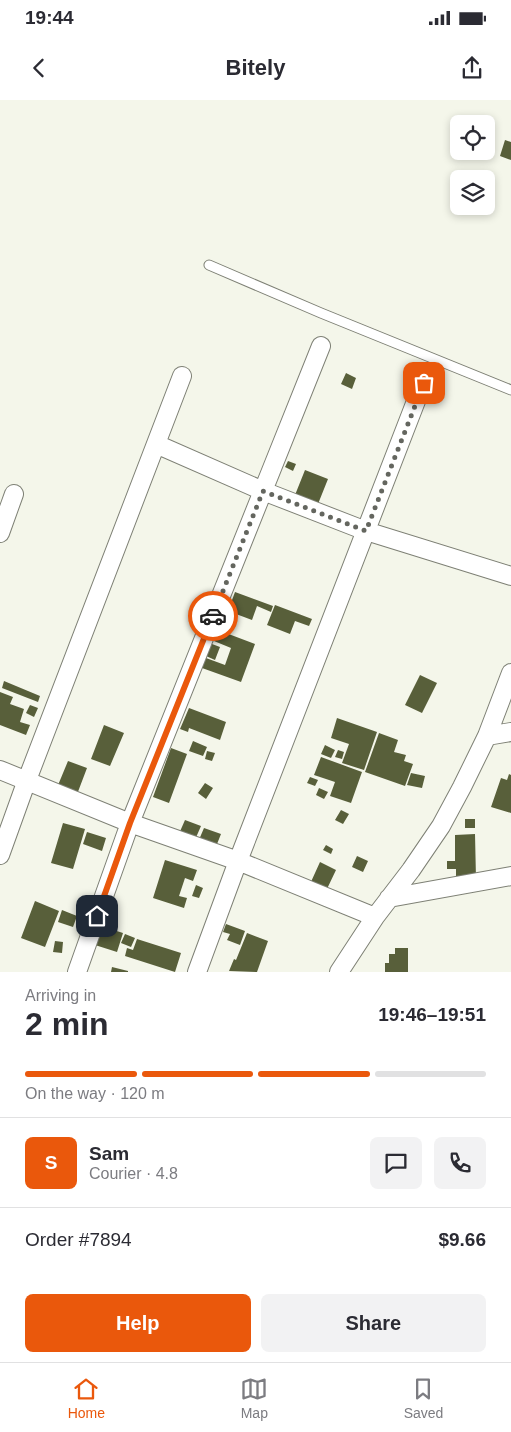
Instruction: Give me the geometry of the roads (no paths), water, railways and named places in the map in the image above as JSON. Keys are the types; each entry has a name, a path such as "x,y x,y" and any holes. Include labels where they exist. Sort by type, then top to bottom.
{"street":[{"path":"77,972 130,823 321,346"},
{"path":"0,855 182,376"},
{"path":"196,972 424,383"},
{"path":"156,444 263,491 366,531 511,576"},
{"path":"0,533 14,494"},
{"path":"339,972 375,917 441,826 487,736 511,673"},
{"path":"487,736 511,732"},
{"path":"0,770 130,823 238,861 375,917"},
{"path":"389,898 511,876"}],"lane":[{"path":"209,266 511,390"}]}
